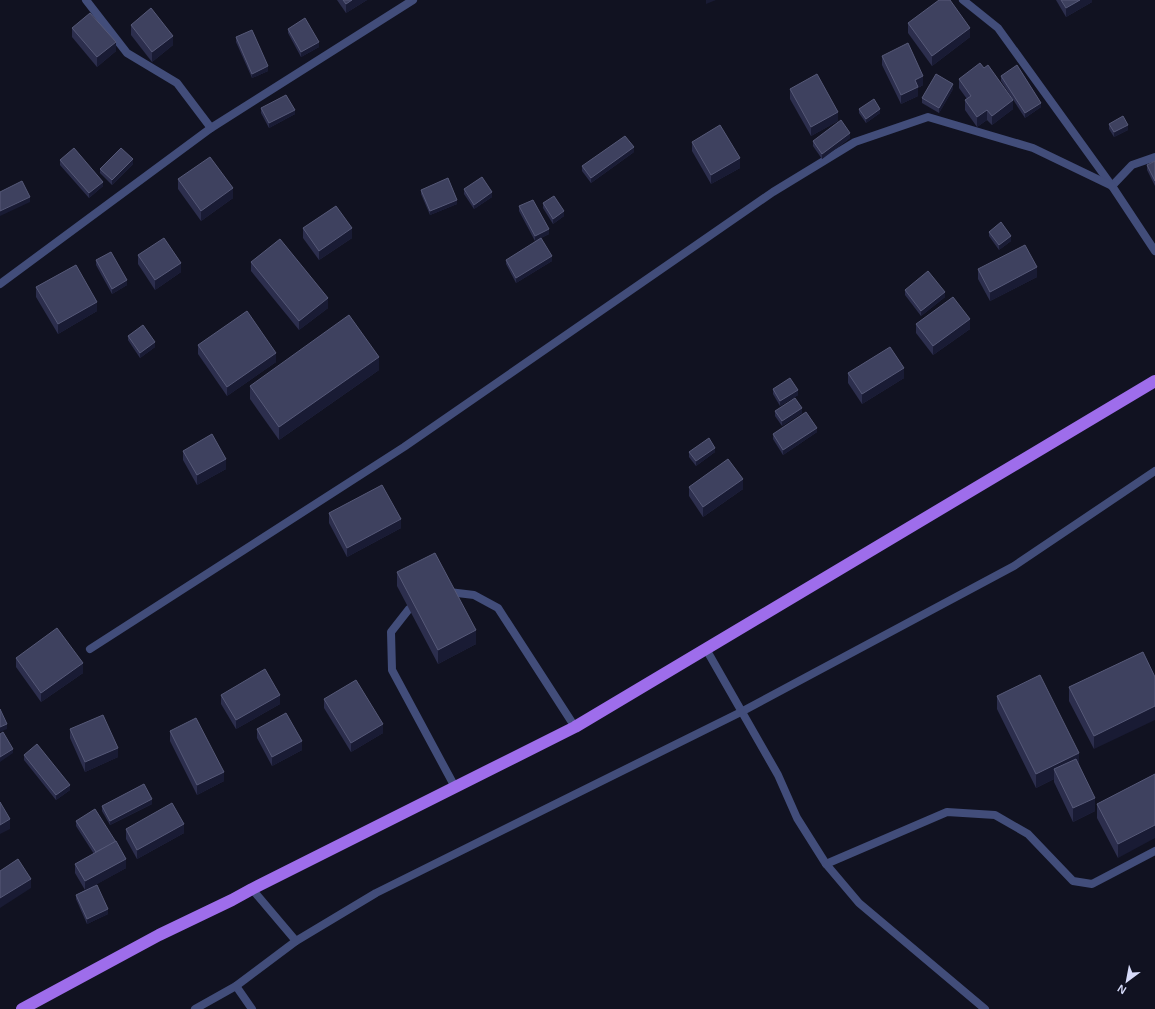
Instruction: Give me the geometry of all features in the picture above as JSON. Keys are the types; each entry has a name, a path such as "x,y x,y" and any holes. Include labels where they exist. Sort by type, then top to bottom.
{"main road":[{"path":"22,1009 159,935 232,900 252,888 575,727 1155,381"}],"street":[{"path":"86,0 127,53 178,83 211,128"},
{"path":"0,284 211,128 413,0"},
{"path":"963,0 998,28 1112,186 1155,251"},
{"path":"90,649 404,447 773,192 855,142 928,117 1033,148 1112,186"},
{"path":"1112,186 1132,165 1155,157"},
{"path":"195,1009 236,986 296,942 376,893 741,712 1014,566 1155,471"},
{"path":"449,592 474,596 498,608 575,727"},
{"path":"409,609 391,632 392,670 455,787"},
{"path":"706,649 778,775 797,818 826,864 859,903 985,1009"},
{"path":"826,864 947,812 995,816 1028,834 1073,881 1092,884 1155,851"},
{"path":"252,888 296,942"},
{"path":"236,986 252,1009"}],"building":[{"path":"343,0 352,0 346,4"},
{"path":"939,0 950,0 970,28 932,56 908,23"},
{"path":"1061,0 1080,0 1066,8"},
{"path":"151,8 173,36 152,52 131,25"},
{"path":"90,13 116,42 97,57 72,28"},
{"path":"305,18 319,42 301,52 288,29"},
{"path":"252,30 268,66 252,74 236,37"},
{"path":"908,43 923,76 915,80 918,87 901,95 882,56"},
{"path":"980,63 984,68 988,65 1013,100 992,116 987,110 977,117 965,100 971,96 959,79"},
{"path":"1017,65 1041,103 1025,113 1001,76"},
{"path":"817,74 838,112 811,127 790,89"},
{"path":"936,74 953,84 939,108 922,98"},
{"path":"286,95 295,110 269,123 261,108"},
{"path":"874,99 880,109 866,119 859,109"},
{"path":"1123,116 1128,125 1114,132 1109,124"},
{"path":"841,120 850,133 822,154 813,141"},
{"path":"720,125 740,158 711,175 692,142"},
{"path":"625,136 634,147 591,178 582,166"},
{"path":"74,148 103,182 89,193 60,160"},
{"path":"121,148 133,159 112,180 100,169"},
{"path":"210,157 233,188 201,211 178,179"},
{"path":"1155,161 1155,181 1147,165"},
{"path":"482,177 492,192 474,205 464,189"},
{"path":"448,178 457,200 430,211 421,190"},
{"path":"22,181 30,197 0,211 0,192"},
{"path":"554,196 564,211 553,219 543,203"},
{"path":"533,200 549,229 535,236 519,206"},
{"path":"336,206 352,228 319,251 303,228"},
{"path":"1001,222 1011,236 999,245 989,232"},
{"path":"164,238 181,263 155,280 138,255"},
{"path":"541,238 552,256 516,278 506,260"},
{"path":"280,239 328,298 299,321 251,262"},
{"path":"1025,245 1037,267 990,292 978,269"},
{"path":"111,252 127,280 112,289 96,260"},
{"path":"76,265 97,302 58,324 36,287"},
{"path":"928,271 945,292 921,311 905,290"},
{"path":"953,297 970,319 933,346 916,324"},
{"path":"247,311 276,353 227,387 198,345"},
{"path":"349,315 379,357 279,427 250,386"},
{"path":"143,325 155,342 140,353 128,336"},
{"path":"890,347 904,368 862,394 848,373"},
{"path":"790,378 798,390 780,401 773,389"},
{"path":"795,398 802,408 782,421 775,411"},
{"path":"806,412 817,428 783,450 773,434"},
{"path":"212,434 226,459 197,475 183,451"},
{"path":"709,438 715,448 696,461 689,452"},
{"path":"728,459 743,479 703,507 689,487"},
{"path":"382,485 401,519 347,548 329,513"},
{"path":"435,553 476,630 438,650 397,572"},
{"path":"57,628 83,663 41,693 16,658"},
{"path":"1143,652 1155,677 1155,706 1094,736 1069,687"},
{"path":"265,669 280,695 236,720 221,695"},
{"path":"1040,675 1079,753 1036,774 997,696"},
{"path":"356,680 383,724 351,743 324,699"},
{"path":"0,709 7,724 0,727"},
{"path":"286,713 302,741 272,757 257,729"},
{"path":"103,715 118,748 85,762 70,729"},
{"path":"196,718 224,772 197,785 170,731"},
{"path":"3,732 13,749 0,757 0,734"},
{"path":"37,744 70,785 56,795 24,755"},
{"path":"1076,759 1095,798 1073,808 1054,769"},
{"path":"1155,774 1155,825 1118,844 1097,804"},
{"path":"144,784 152,799 110,821 102,806"},
{"path":"0,802 10,819 0,825"},
{"path":"172,803 184,824 137,850 126,829"},
{"path":"95,809 116,842 96,852 76,821"},
{"path":"116,841 126,859 85,881 75,864"},
{"path":"18,859 31,879 0,898 0,871"},
{"path":"97,885 108,909 87,919 76,895"}]}
